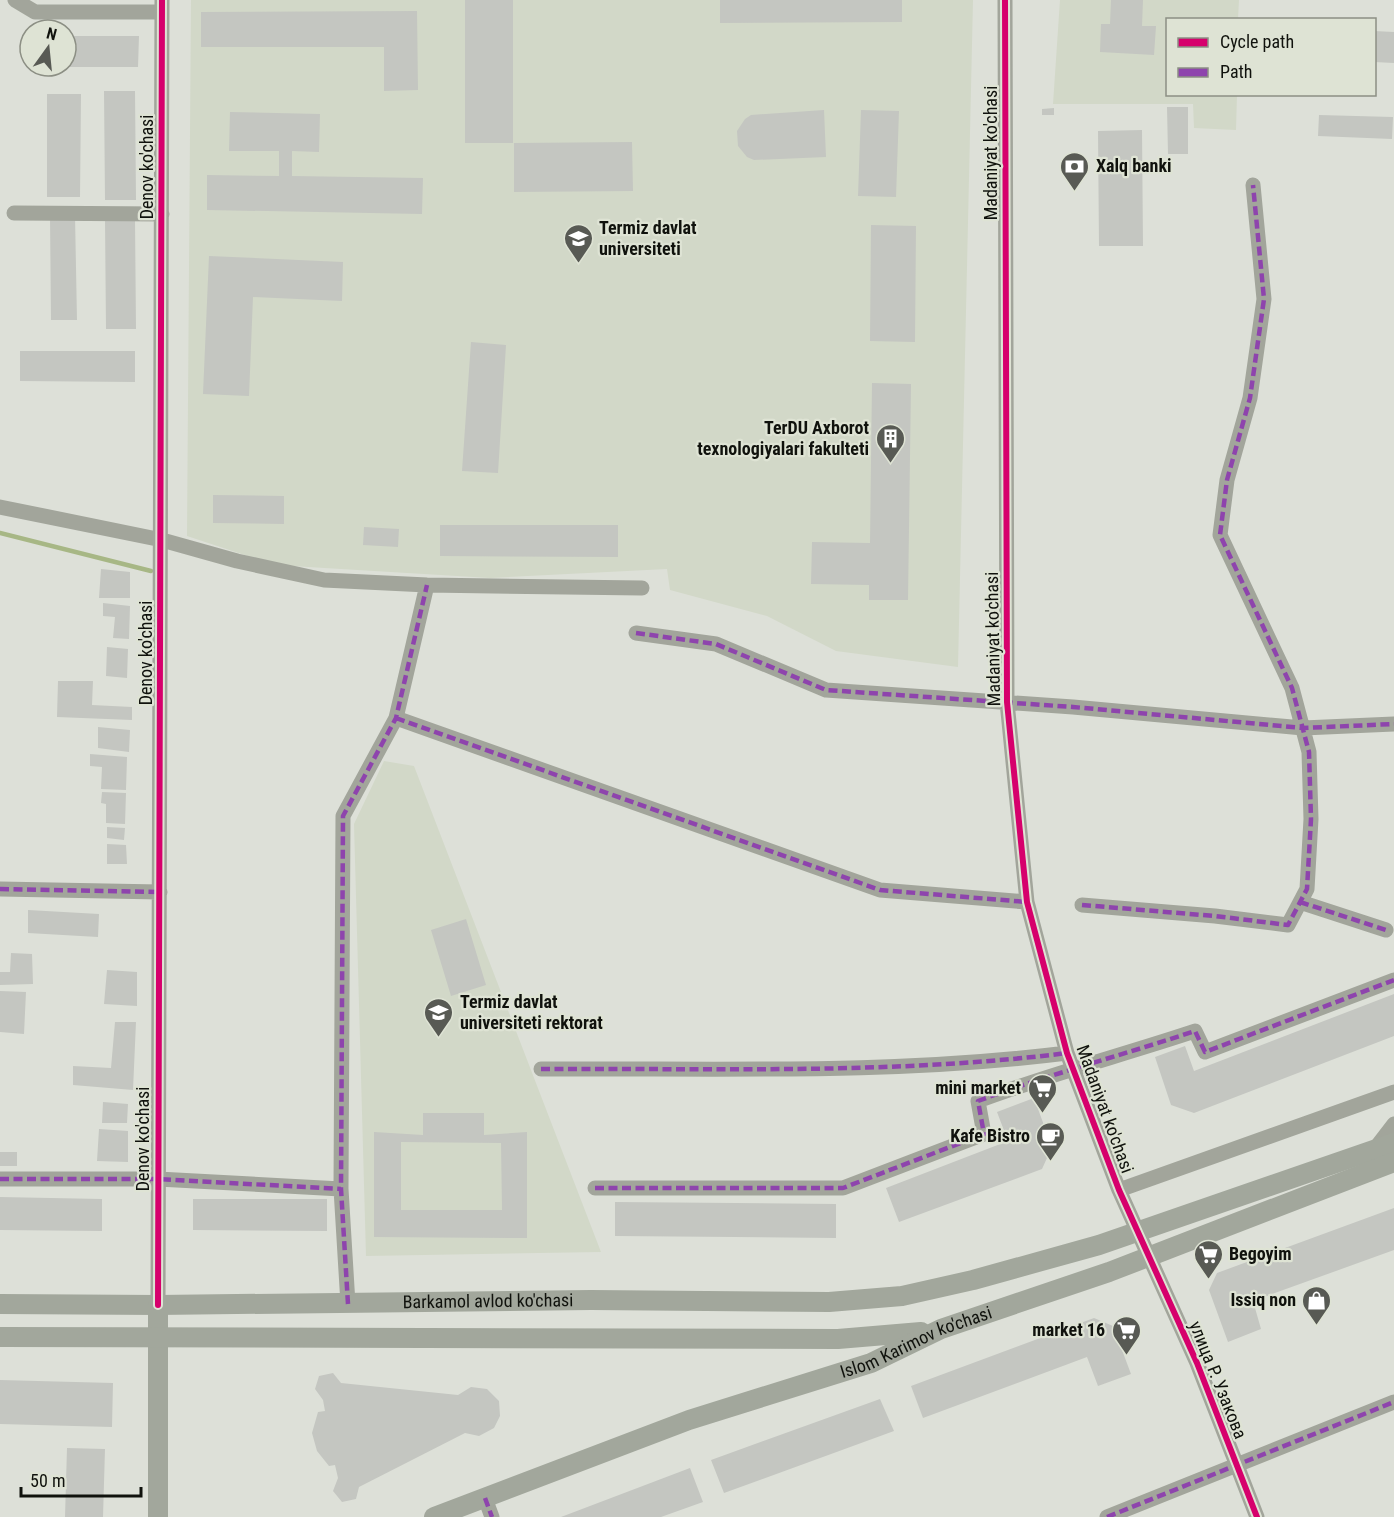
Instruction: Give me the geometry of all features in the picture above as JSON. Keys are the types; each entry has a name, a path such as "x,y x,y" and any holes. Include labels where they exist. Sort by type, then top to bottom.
{"main road":[{"name":"Islom Karimov ko'chasi","path":"973,1280 1140,1232 1394,1143"},
{"name":"Islom Karimov ko'chasi","path":"434,1517 689,1420 871,1363 941,1329 1078,1284 1394,1162"},
{"name":"Barkamol avlod ko'chasi","path":"0,1304 348,1304 591,1300 829,1302 902,1296 973,1280"},
{"name":"Denov ko'chasi","path":"158,1305 158,1517"},
{"name":"Barkamol avlod ko'chasi","path":"0,1337 838,1339 893,1336 941,1329"}],"street":[{"path":"15,0 35,12 162,6"},
{"name":"Madaniyat ko'chasi","path":"1005,0 1007,702 1027,902 1070,1060 1119,1190 1150,1255"},
{"name":"Denov ko'chasi","path":"158,1305 162,6"},
{"path":"1082,905 1215,916 1288,926 1307,889 1311,819 1309,752 1292,688 1220,535 1227,480 1250,398 1264,299 1252,185"},
{"path":"14,213 162,214"},
{"path":"0,507 162,540 237,561 324,580 427,585 642,588"},
{"path":"348,1304 341,1189 344,816 396,718 427,585"},
{"path":"636,633 716,644 826,690 1007,702 1303,728 1394,724"},
{"path":"396,718 880,890 1027,902"},
{"path":"0,889 160,892"},
{"path":"1300,902 1386,930"},
{"path":"541,1069 894,1068 1112,1058 1195,1031 1205,1052 1394,980"},
{"path":"595,1188 843,1188 984,1134 978,1101 1070,1060"},
{"path":"1119,1190 1394,1092"},
{"path":"1373,1150 1394,1124"},
{"path":"0,1179 158,1179 341,1189"},
{"name":"улица Р. Узакова","path":"1150,1255 1257,1517"},
{"path":"1107,1517 1394,1402"},
{"path":"485,1498 492,1517"}],"shaded area":[{"name":"Termiz davlat universiteti","path":"191,0 973,0 958,667 836,651 767,616 670,590 667,569 490,578 275,565 187,536"},
{"path":"1060,0 1239,0 1238,18 1166,18 1166,96 1237,96 1236,130 1194,128 1193,104 1053,104"},
{"name":"Termiz davlat universiteti rektorat","path":"384,761 414,766 601,1252 366,1256 354,824"}],"building":[{"path":"465,0 513,0 513,143 465,143"},
{"path":"720,0 902,0 902,22 720,23"},
{"path":"1111,0 1143,0 1142,26 1156,26 1154,55 1100,52 1101,24 1110,24"},
{"path":"417,11 418,90 384,91 384,47 201,47 201,12"},
{"path":"1376,31 1394,32 1394,63 1376,62"},
{"path":"78,36 139,36 138,67 78,67"},
{"path":"104,91 135,91 136,200 105,200"},
{"path":"47,94 81,94 80,197 47,197"},
{"path":"1167,107 1188,107 1188,154 1168,154"},
{"path":"1054,108 1054,115 1042,115 1042,109"},
{"path":"824,110 826,157 754,160 747,157 738,146 737,131 745,119 751,115"},
{"path":"861,110 899,111 896,197 858,196"},
{"path":"230,112 320,114 319,152 292,151 292,176 423,178 422,214 207,210 207,175 279,176 279,151 229,151"},
{"path":"1319,115 1393,117 1392,139 1318,136"},
{"path":"1142,130 1143,246 1099,246 1098,131"},
{"path":"632,142 633,191 514,192 514,143"},
{"path":"75,215 77,320 51,320 50,216"},
{"path":"105,220 135,220 136,329 106,329"},
{"path":"871,225 916,226 915,342 870,341"},
{"path":"209,256 343,262 342,301 253,297 249,396 203,394"},
{"path":"471,342 506,345 498,473 462,471"},
{"path":"20,351 135,351 135,382 20,381"},
{"name":"TerDU Axborot texnologiyalari fakulteti","path":"872,383 911,384 908,600 869,600 869,585 811,584 812,542 870,543"},
{"path":"213,495 284,496 284,524 213,523"},
{"path":"440,525 618,525 618,557 440,556"},
{"path":"364,527 399,529 398,547 363,545"},
{"path":"101,569 130,572 130,598 99,598"},
{"path":"103,603 130,606 129,639 113,638 115,617 103,616"},
{"path":"107,647 128,649 127,678 106,676"},
{"path":"58,681 93,681 92,705 132,707 132,720 57,717"},
{"path":"98,727 130,730 129,752 98,748"},
{"path":"90,754 127,757 126,790 101,789 102,767 90,766"},
{"path":"102,792 126,793 125,824 106,823 106,804 101,803"},
{"path":"107,827 125,828 124,840 107,838"},
{"path":"107,844 126,845 127,864 107,864"},
{"path":"28,910 99,914 98,937 28,933"},
{"path":"466,919 486,985 451,996 431,930"},
{"path":"11,953 32,954 33,984 0,985 0,972 10,972"},
{"path":"107,970 137,972 137,1006 104,1004"},
{"path":"0,991 26,992 24,1034 0,1032"},
{"path":"1394,994 1394,1036 1194,1113 1171,1105 1155,1057 1185,1046 1194,1071"},
{"path":"115,1022 136,1022 133,1090 73,1085 73,1066 111,1068"},
{"path":"1034,1098 1052,1147 1042,1169 899,1222 886,1188 1008,1141 997,1112"},
{"path":"103,1102 128,1104 127,1123 102,1123"},
{"path":"423,1113 484,1113 484,1135 527,1132 527,1238 374,1237 374,1132 423,1135","holes":["401,1142 501,1143 502,1210 401,1210"]},
{"path":"99,1129 128,1131 128,1162 97,1161"},
{"path":"0,1152 17,1152 17,1166 0,1166"},
{"path":"0,1197 102,1199 102,1231 0,1230"},
{"path":"193,1199 327,1199 327,1231 193,1230"},
{"path":"615,1202 836,1204 836,1238 615,1236"},
{"path":"1394,1208 1394,1250 1253,1301 1261,1329 1228,1342 1209,1290 1217,1273"},
{"path":"1094,1318 1113,1326 1131,1374 1098,1386 1087,1357 923,1418 911,1386"},
{"path":"333,1373 341,1383 458,1395 471,1387 487,1389 499,1401 500,1416 494,1428 479,1436 465,1433 359,1487 356,1499 342,1502 333,1491 338,1478 335,1465 329,1466 317,1451 312,1433 318,1412 325,1411 323,1400 315,1389 319,1376"},
{"path":"0,1380 113,1383 112,1427 0,1424"},
{"path":"880,1399 894,1431 724,1493 711,1460"},
{"path":"67,1448 105,1449 103,1517 65,1517"},
{"path":"690,1468 703,1502 661,1517 561,1517"}],"waterway":[{"path":"0,533 151,571"}],"marked path":[{"path":"1082,905 1215,916 1288,925 1307,889 1311,819 1309,752 1292,688 1220,535 1227,480 1250,398 1264,299 1253,185"},
{"path":"348,1304 341,1189 343,816 396,718 427,585"},
{"path":"636,633 716,644 826,690 1073,707 1303,728 1394,724"},
{"path":"396,718 880,890 1027,902"},
{"path":"0,889 160,892"},
{"path":"1300,902 1386,930"},
{"path":"595,1188 843,1188 984,1134 978,1101 1195,1031 1205,1052 1394,980"},
{"path":"541,1069 804,1069 936,1065 1067,1053"},
{"path":"0,1179 158,1179 341,1189"},
{"path":"1107,1517 1394,1402"},
{"path":"485,1498 492,1517"}],"cycle path":[{"path":"158,1305 162,0"},
{"path":"1005,0 1007,702 1027,902 1067,1053 1119,1190 1197,1363 1257,1517"}],"place":[{"name":"Xalq banki","path":"1075,192"},
{"name":"Termiz davlat universiteti","path":"578,264"},
{"name":"TerDU Axborot texnologiyalari fakulteti","path":"890,464"},
{"name":"Termiz davlat universiteti rektorat","path":"439,1038"},
{"name":"mini market","path":"1042,1114"},
{"name":"Kafe Bistro","path":"1051,1162"},
{"name":"Begoyim","path":"1208,1280"},
{"name":"Issiq non","path":"1317,1326"},
{"name":"market 16","path":"1126,1356"}]}
